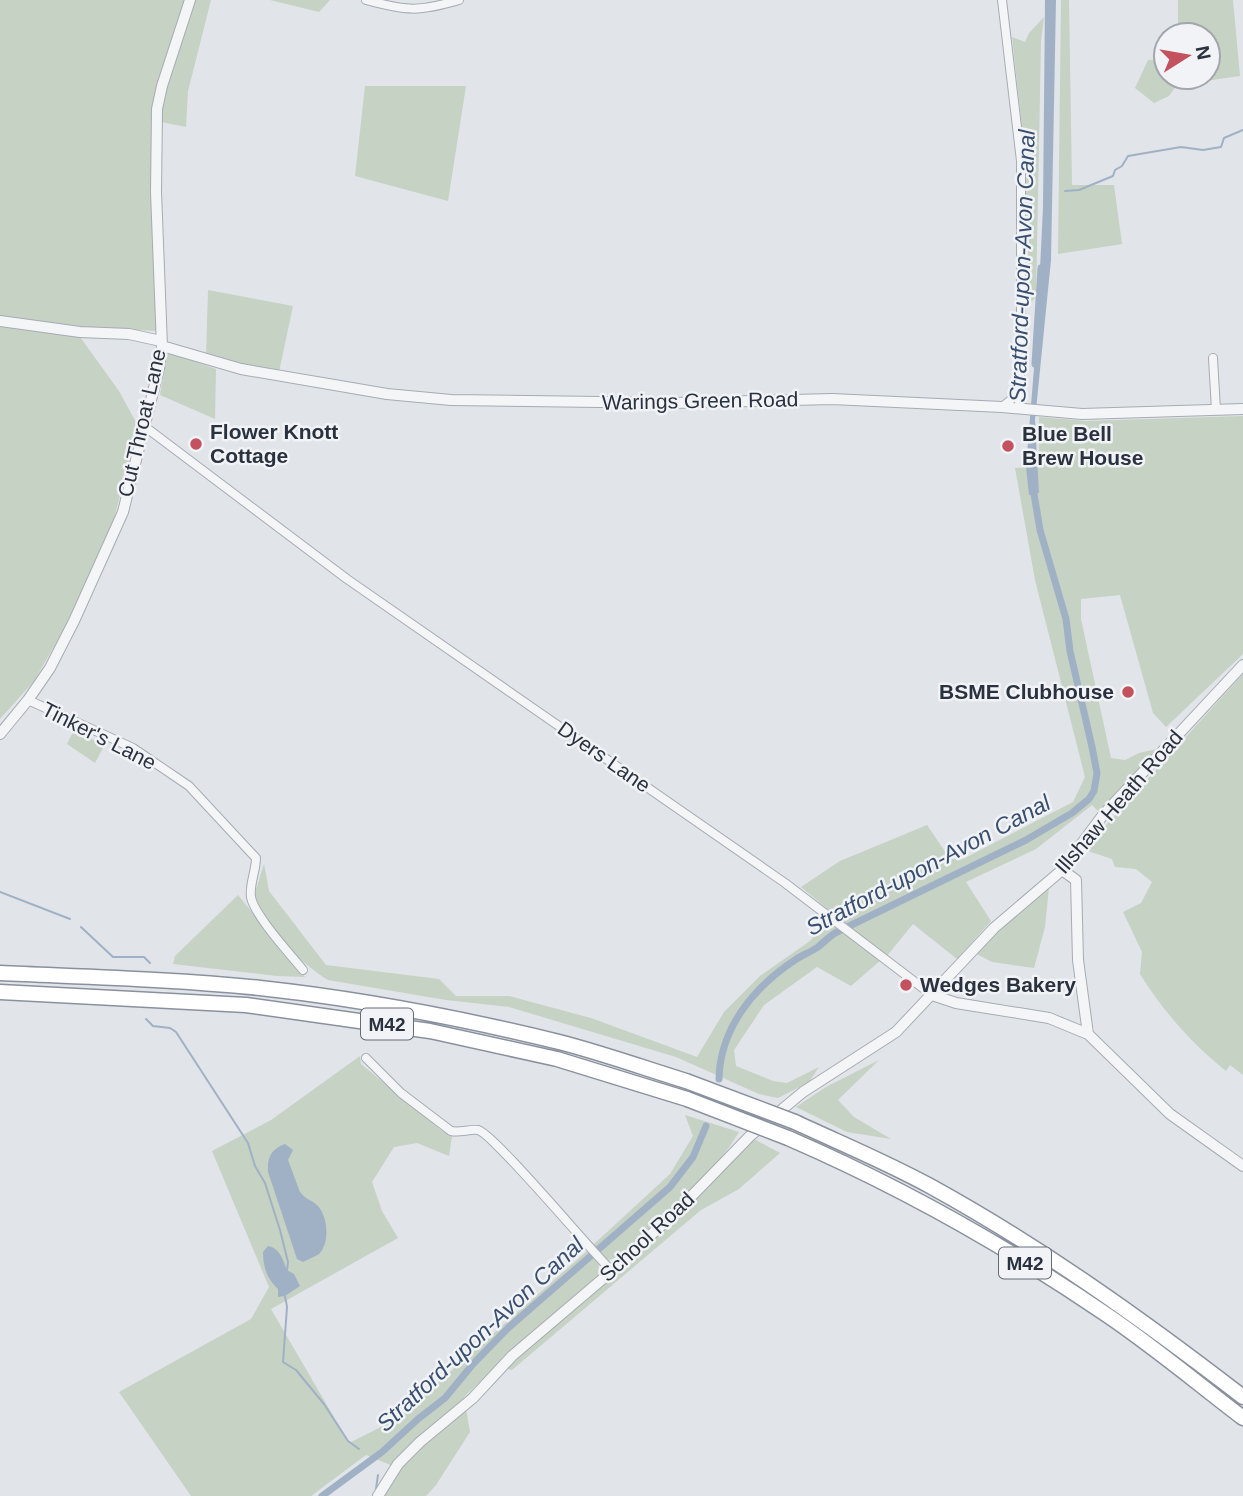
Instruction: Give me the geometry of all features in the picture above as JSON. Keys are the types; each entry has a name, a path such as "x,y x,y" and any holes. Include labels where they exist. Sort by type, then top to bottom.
{"highway":[{"name":"M42","path":"0,973 162,980 248,987 345,1000 458,1019 561,1043 686,1081 795,1122 928,1185 1081,1278 1243,1398"},
{"name":"M42","path":"0,992 246,1005 430,1031 557,1059 687,1099 789,1138 901,1191 984,1236 1105,1314 1243,1418"}],"street":[{"name":"Cut Throat Lane","path":"0,734 29,700 50,668 122,512 159,368 162,343 156,192 157,109 190,0"},
{"path":"366,0 397,9 418,10 459,0"},
{"path":"1002,0 1021,161 1019,387 1023,409"},
{"name":"Warings Green Road","path":"0,321 80,332 129,334 241,369 387,394 451,400 673,403 832,399 1002,407 1082,414 1243,409"},
{"path":"1213,358 1216,410"},
{"path":"1002,407 1013,398 1019,387"},
{"name":"Dyers Lane","path":"144,426 347,579 763,867 932,995 956,1003 1049,1018 1088,1034"},
{"name":"Illshaw Heath Road","path":"932,995 994,928 1062,870 1103,816 1243,665"},
{"name":"Tinker's Lane","path":"29,700 133,748 190,786 256,858 251,892 253,902 265,922 303,970"},
{"path":"1077,853 1078,960 1088,1034 1170,1114 1243,1166"},
{"path":"1062,870 1076,880"},
{"name":"School Road","path":"378,1496 398,1464 420,1442 472,1398 512,1356 680,1208 750,1136 803,1092 896,1032 932,995"},
{"path":"366,1058 401,1093 451,1131 476,1130 486,1135 520,1168 588,1247 612,1270"}],"green space":[{"path":"0,0 211,0 188,91 186,127 161,122 163,100 155,99 151,201 157,277 157,331 72,327 0,318"},
{"path":"270,0 330,0 319,12"},
{"path":"1061,0 1069,0 1072,185 1114,185 1122,244 1058,254"},
{"path":"1178,0 1233,0 1240,76 1222,79 1222,21 1178,21"},
{"path":"1044,17 1041,41 1036,297 1028,305 1025,295 1026,164 1012,37 1025,42 1029,33"},
{"path":"1148,60 1152,60 1152,91 1173,91 1169,96 1154,103 1135,88"},
{"path":"365,86 466,86 448,201 355,176"},
{"path":"208,290 293,306 279,372 206,356"},
{"path":"0,325 80,337 119,391 138,426 114,519 63,631 34,681 0,719"},
{"path":"167,352 216,369 215,419 160,395"},
{"path":"1243,416 1243,654 1166,727 1153,713 1120,595 1081,599 1081,619 1111,758 1125,760 1139,753 1161,748 1100,813 1092,805 1036,849 966,882 991,921 957,959 913,924 886,957 801,887 840,861 927,825 950,859 963,859 1073,802 1085,777 1035,580 1015,468 1039,466 1039,417 1086,421"},
{"path":"1243,674 1243,1075 1230,1065 1226,1071 1201,1050 1168,1014 1140,974 1142,952 1123,912 1141,903 1152,882 1136,869 1115,867 1112,859 1088,851 1106,825"},
{"path":"76,726 103,748 95,763 67,744"},
{"path":"264,864 269,891 326,965 439,979 456,996 509,996 591,1018 697,1057 724,1012 760,976 810,941 820,930 822,917 881,960 851,986 817,967 764,1005 734,1050 736,1066 773,1081 787,1083 819,1067 809,1082 778,1098 759,1094 676,1057 509,1007 446,1000 328,980 295,954 260,909 254,896"},
{"path":"1049,887 1045,927 1034,968 992,962 975,953"},
{"path":"238,895 305,977 173,964 175,956"},
{"path":"360,1056 361,1064 442,1131 452,1136 449,1156 417,1143 394,1147 372,1182 382,1211 398,1238 271,1309 349,1443 408,1409 587,1251 599,1263 598,1279 515,1349 464,1397 470,1432 426,1496 380,1496 398,1468 366,1455 311,1496 191,1496 119,1392 251,1319 269,1287 212,1151 271,1120"},
{"path":"879,1060 838,1100 854,1117 891,1139 847,1132 796,1107 826,1087"},
{"path":"685,1115 739,1132 719,1161 683,1200 627,1250 608,1260 593,1245 670,1174 693,1136"},
{"path":"754,1139 780,1153 739,1189 701,1210 512,1370 504,1368"}],"water":[{"path":"1045,0 1056,0 1051,260 1035,420 1039,493 1029,495 1026,467 1037,331 1043,207"},
{"path":"285,1144 293,1150 288,1160 300,1192 318,1206 326,1223 323,1249 303,1262 297,1259 268,1172 271,1155"},
{"path":"268,1246 278,1252 287,1270 294,1274 300,1286 285,1296 278,1297 278,1289 266,1272 263,1252"}],"waterway":[{"path":"1065,191 1079,190 1113,176 1128,156 1181,147 1203,150 1221,147 1224,138 1243,130"},
{"name":"Stratford-upon-Avon Canal","path":"1035,364 1041,268"},
{"name":"Stratford-upon-Avon Canal","path":"719,1079 726,1043 742,1010 780,971 835,933 1026,840 1072,813 1089,799 1094,791 1097,773 1092,747 1070,651 1066,619 1040,530 1033,488"},
{"path":"0,892 70,919"},
{"path":"81,927 113,957 144,957 150,963"},
{"path":"146,1019 153,1026 170,1028 176,1032 248,1143 255,1166 265,1183 280,1230 288,1262 287,1270"},
{"name":"Stratford-upon-Avon Canal","path":"322,1496 382,1452 445,1398 508,1328 670,1187 693,1157 706,1126"},
{"path":"285,1296 287,1307 283,1362 296,1370 324,1404 348,1441 359,1449"},
{"path":"376,1489 378,1475"}],"place":[{"name":"Flower Knott Cottage","path":"196,444"},
{"name":"Blue Bell Brew House","path":"1008,446"},
{"name":"BSME Clubhouse","path":"1128,692"},
{"name":"Wedges Bakery","path":"906,985"}]}
